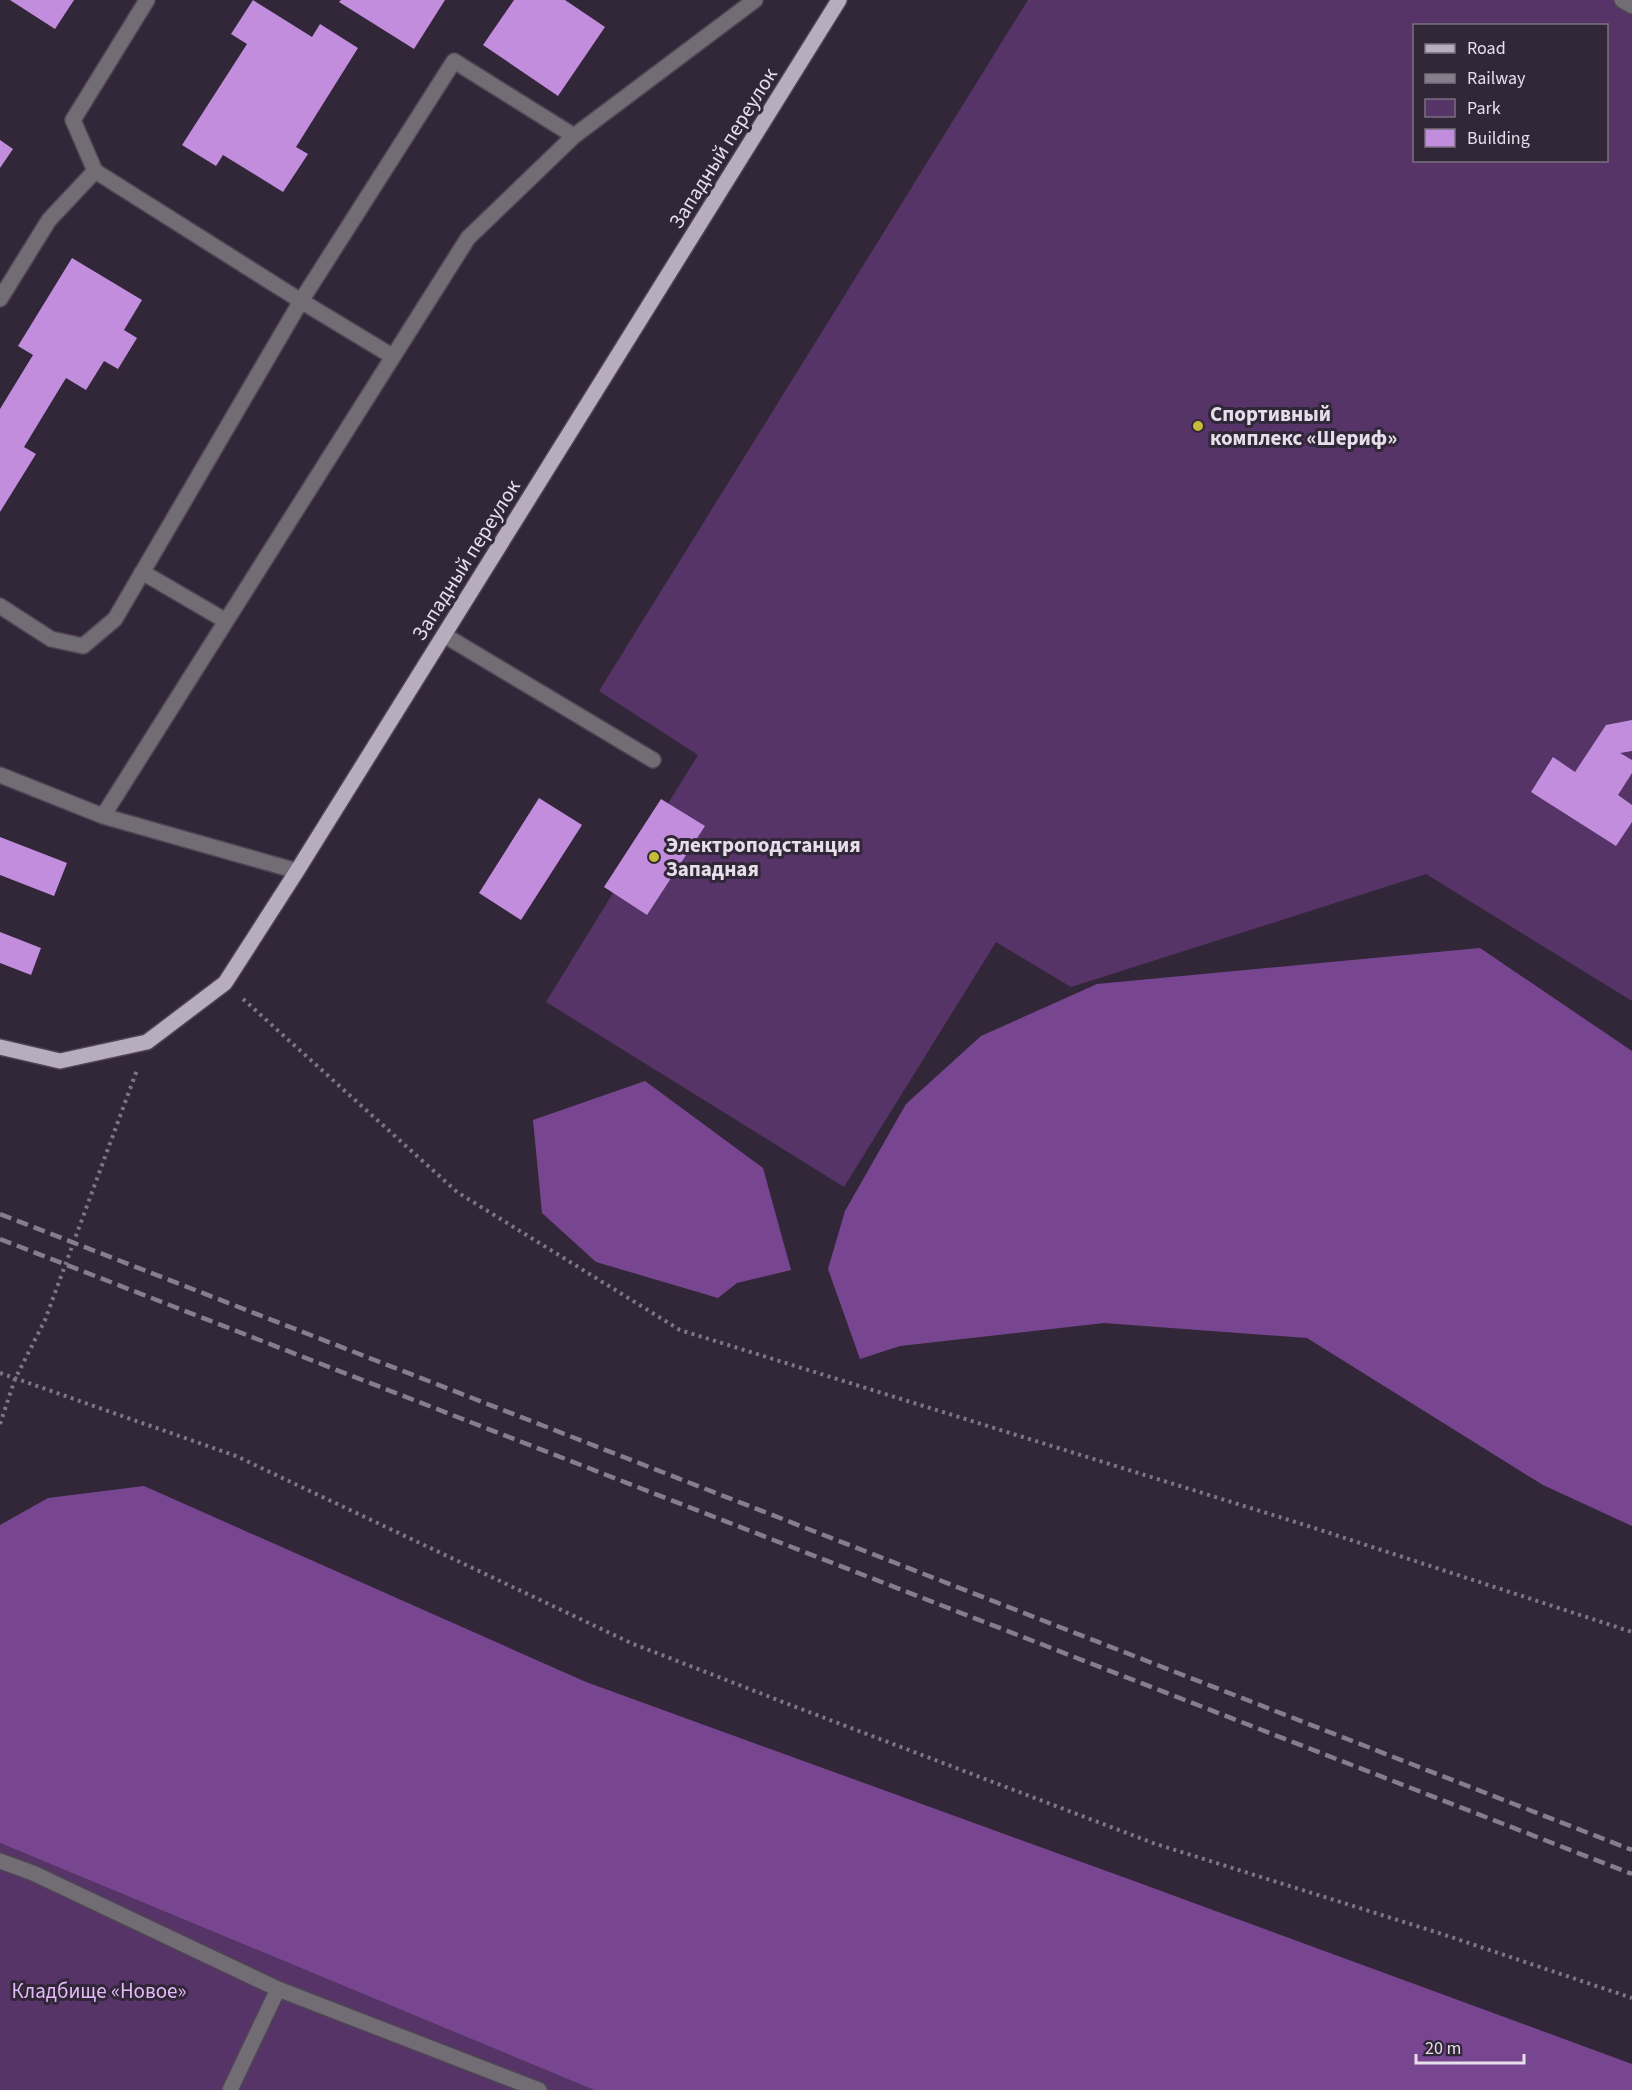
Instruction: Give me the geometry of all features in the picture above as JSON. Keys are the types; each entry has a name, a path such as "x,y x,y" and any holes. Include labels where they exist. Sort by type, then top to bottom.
{"main road":[{"name":"Западный переулок","path":"0,1047 60,1061 147,1042 225,983 839,0"}],"street":[{"path":"147,0 73,120 95,171 392,356"},
{"path":"102,816 468,238 574,136 755,0"},
{"path":"1622,0 1632,6"},
{"path":"0,606 51,639 83,646 115,620 301,301 454,61 574,136"},
{"path":"0,299 49,220 95,171"},
{"path":"142,572 226,621"},
{"path":"444,635 653,760"},
{"path":"0,775 102,816 297,871"},
{"path":"0,1861 33,1873 278,1989 539,2090"},
{"path":"230,2090 278,1989"}],"path":[{"path":"225,983 457,1192 680,1330 1305,1525 1632,1632"},
{"path":"0,1424 15,1379 45,1320 147,1042"},
{"path":"0,1373 236,1456 631,1643 788,1704 1153,1843 1442,1934 1632,1998"}],"green space":[{"name":"Спортивный комплекс «Шериф»","path":"1028,0 1632,0 1632,1001 1426,874 1071,987 996,942 844,1187 546,1002 698,755 599,691"},
{"name":"Кладбище «Новое»","path":"0,1843 594,2090 0,2090"}],"shaded area":[{"path":"1480,948 1632,1051 1632,1526 1543,1485 1307,1338 1104,1323 900,1346 860,1359 828,1269 845,1211 906,1104 981,1036 1097,984"},
{"path":"645,1081 763,1168 791,1270 737,1283 718,1298 596,1262 542,1213 533,1120"},
{"path":"144,1486 586,1682 1632,2064 1632,2090 594,2090 0,1843 0,1525 48,1498"}],"building":[{"path":"10,0 74,0 55,29"},
{"path":"253,0 312,37 320,24 358,48 296,147 308,154 283,192 223,155 216,166 182,145 247,44 231,34"},
{"path":"341,0 445,0 414,49 339,2"},
{"path":"514,0 565,0 605,27 558,96 483,45"},
{"path":"0,140 13,149 0,168"},
{"path":"72,258 142,300 124,330 137,338 118,369 104,361 86,390 66,378 24,447 36,454 0,512 0,409 33,355 18,346"},
{"path":"1632,720 1632,751 1620,753 1632,760 1632,773 1618,795 1632,805 1632,822 1616,846 1531,792 1553,757 1575,772 1606,725"},
{"path":"539,798 582,825 521,920 479,893"},
{"name":"Электроподстанция Западная","path":"661,799 705,826 647,915 604,887"},
{"path":"0,837 67,863 54,896 0,875"},
{"path":"0,932 41,948 31,975 0,963"}],"railway":[{"path":"0,1214 1632,1850"},
{"path":"0,1239 1632,1874"}],"place":[{"name":"Спортивный комплекс «Шериф»","path":"1198,426"},
{"name":"Электроподстанция Западная","path":"654,857"}]}
